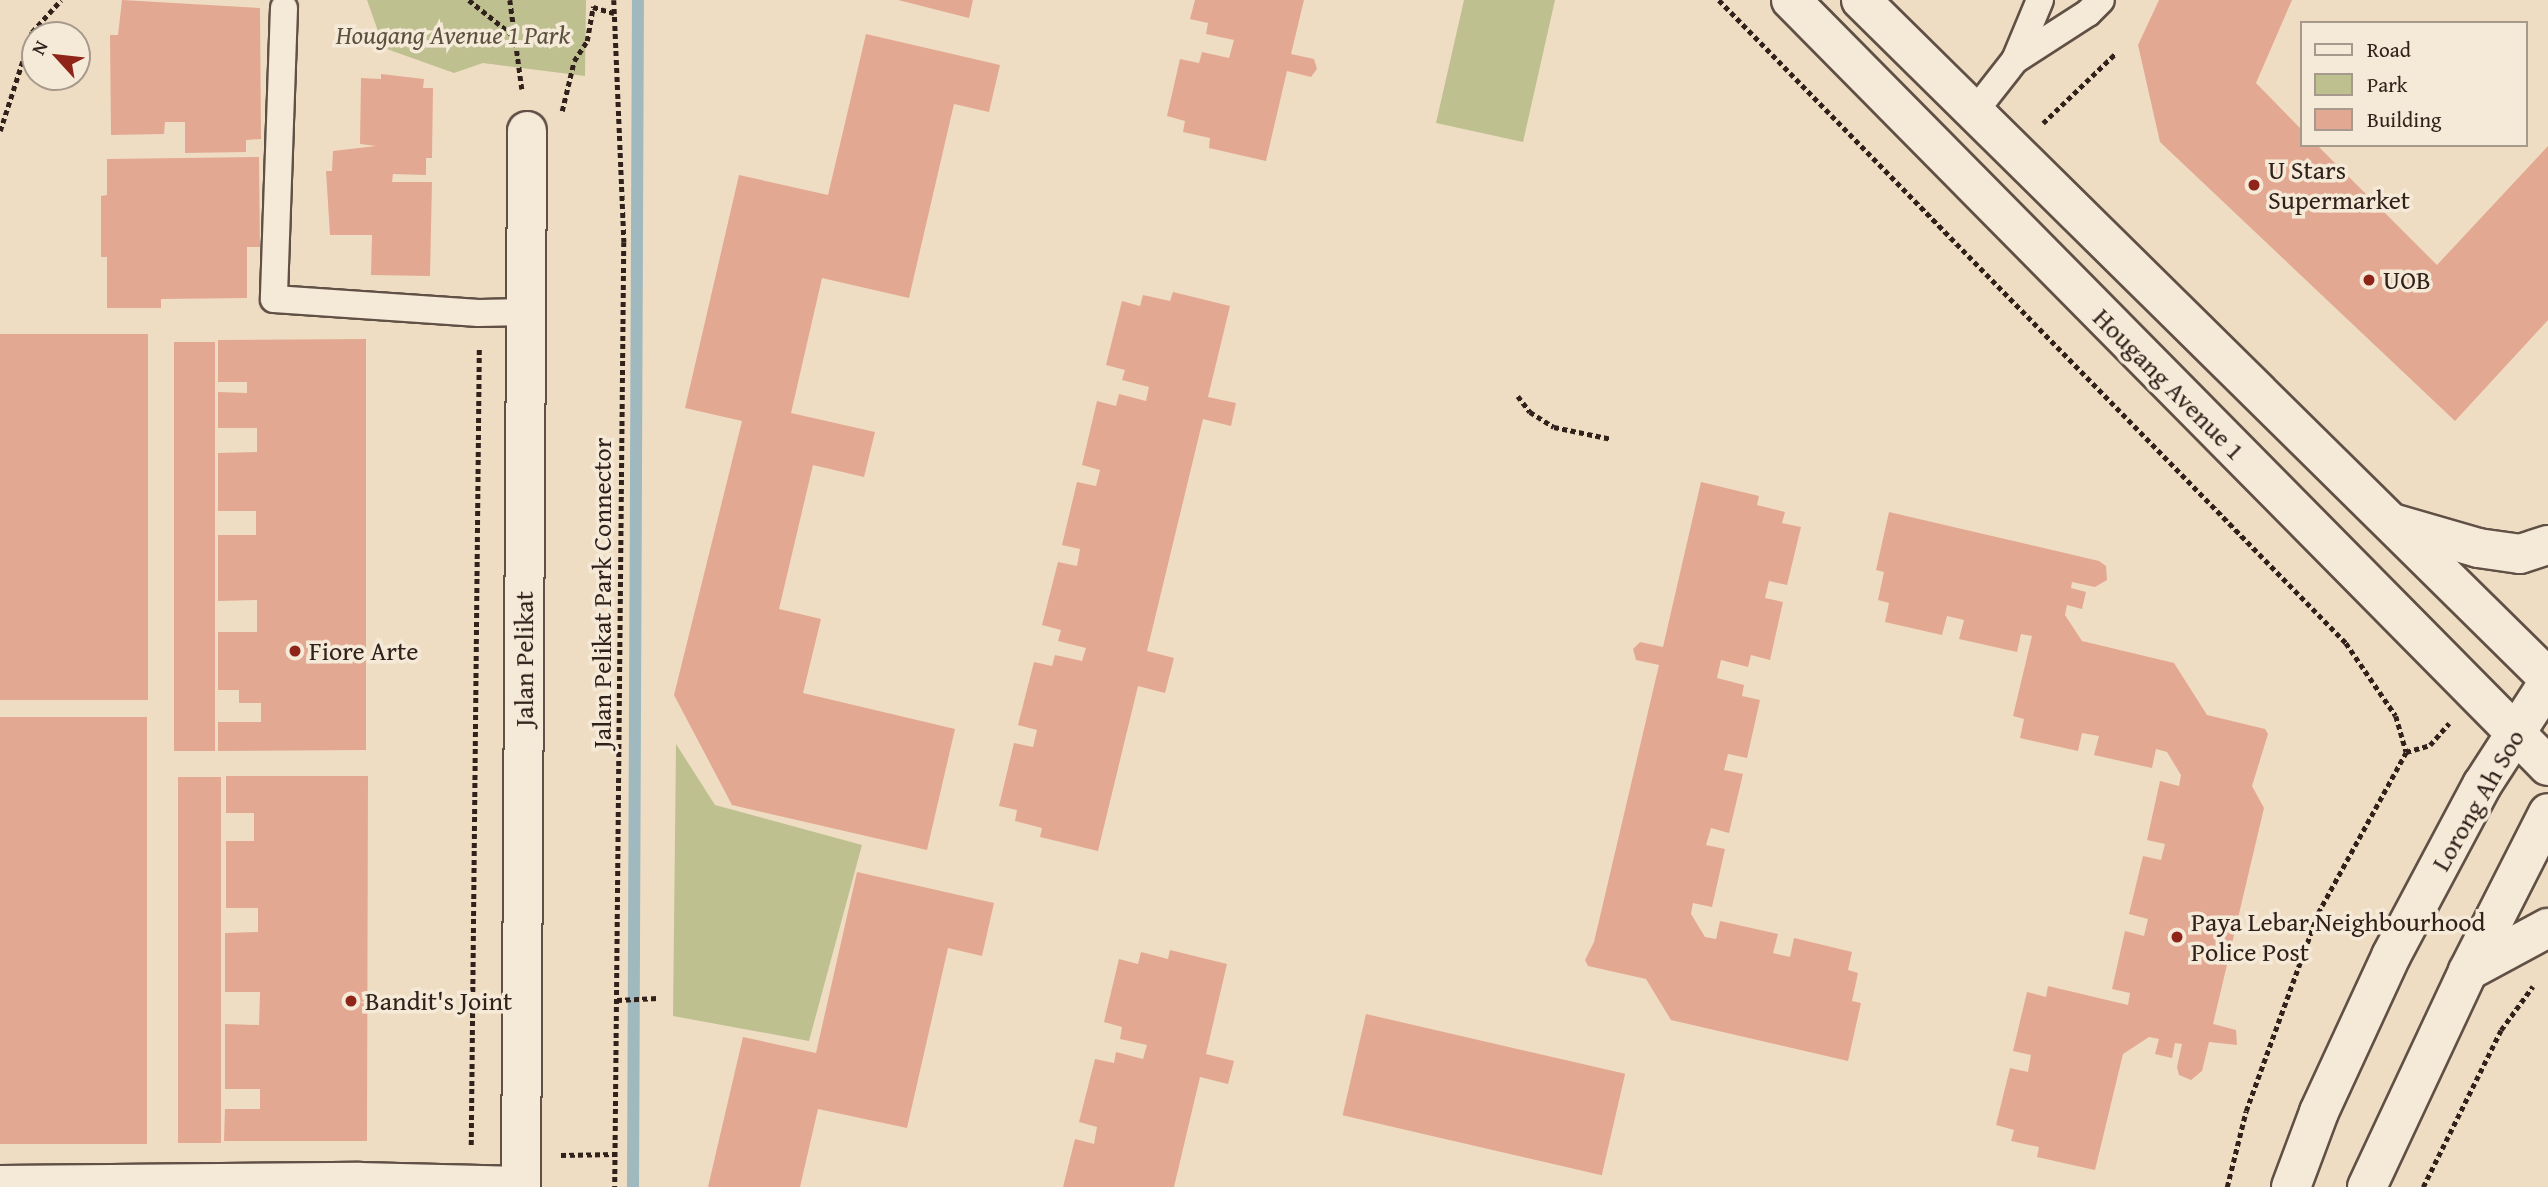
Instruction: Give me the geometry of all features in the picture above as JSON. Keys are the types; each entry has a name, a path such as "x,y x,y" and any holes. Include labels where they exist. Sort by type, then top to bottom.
{"main road":[{"name":"Hougang Avenue 1","path":"1791,0 2548,766"},
{"path":"1861,0 2199,329 2387,522 2548,680"},
{"name":"Jalan Pelikat","path":"521,1187 527,131"},
{"path":"2387,522 2478,548 2520,554 2548,545"},
{"name":"Lorong Ah Soo","path":"2291,1187 2319,1112 2391,956 2482,785 2548,680"},
{"path":"2367,1187 2468,971 2548,813"},
{"path":"2468,971 2548,928"},
{"path":"0,1185 359,1182 521,1187"}],"lane":[{"path":"1975,111 2015,60 2040,0"},
{"path":"2015,60 2088,13 2101,0"},
{"path":"284,8 274,299 479,313 526,312"}],"path":[{"path":"0,131 32,32 61,0"},
{"path":"469,0 516,37"},
{"path":"510,0 527,131 556,135 573,61 587,41 593,7 591,0"},
{"name":"Jalan Pelikat Park Connector","path":"614,0 624,243 615,1187"},
{"path":"1719,0 2346,643 2396,716 2406,752 2318,913 2251,1098 2227,1187"},
{"path":"593,7 614,13"},
{"path":"2039,127 2116,53"},
{"path":"471,1156 479,313"},
{"path":"1518,396 1530,412 1555,427 1612,439"},
{"path":"2406,752 2430,745"},
{"path":"2423,1187 2501,1030 2541,979"},
{"path":"617,1000 658,998"}],"green space":[{"name":"Hougang Avenue 1 Park","path":"367,0 586,0 585,76 483,63 454,73 384,48"},
{"path":"1464,0 1555,0 1523,142 1436,123"},
{"path":"676,744 715,805 862,845 809,1041 673,1016"}],"building":[{"path":"122,0 260,8 261,139 246,140 246,152 185,153 185,122 165,122 164,134 111,135 110,35 118,35"},
{"path":"898,0 973,0 969,18"},
{"path":"1195,0 1304,0 1291,54 1314,59 1317,69 1311,77 1287,71 1266,161 1209,148 1210,138 1183,132 1185,121 1167,116 1180,59 1199,63 1202,52 1229,58 1234,40 1206,34 1208,23 1190,19"},
{"path":"2159,0 2292,0 2256,83 2300,128 2300,147 2319,147 2437,265 2548,146 2548,320 2455,421 2160,142 2138,45"},
{"path":"866,34 1000,65 989,112 954,104 909,298 822,278 791,413 875,432 864,477 813,465 779,609 821,619 803,693 955,729 927,850 732,805 674,695 742,421 685,408 739,175 828,195"},
{"path":"381,74 424,79 423,88 433,88 432,158 426,158 426,175 393,174 392,182 432,182 430,276 371,275 372,235 330,235 326,171 332,171 333,151 376,146 360,144 361,78 381,79"},
{"path":"259,157 260,247 247,247 247,298 161,299 161,308 107,308 107,257 101,257 101,196 107,195 107,159"},
{"path":"1173,292 1230,306 1208,397 1236,403 1231,426 1203,419 1147,651 1174,658 1165,693 1138,686 1098,851 1040,837 1042,828 1015,821 1017,810 999,806 1014,743 1033,747 1037,730 1018,725 1034,662 1052,666 1055,655 1082,661 1086,648 1058,641 1061,630 1042,625 1058,562 1077,566 1080,549 1062,545 1077,482 1096,486 1100,470 1082,465 1097,401 1116,406 1119,394 1146,401 1149,387 1122,380 1125,370 1106,365 1122,301 1140,306 1143,295 1170,301"},
{"path":"0,334 148,334 148,700 0,700"},
{"path":"366,339 366,750 218,751 218,722 261,722 261,703 239,703 239,690 218,690 218,632 257,632 257,600 218,601 218,535 256,535 256,511 218,511 218,453 257,452 257,428 218,428 218,392 247,393 247,382 218,382 218,340"},
{"path":"174,342 215,342 215,751 174,751"},
{"path":"1701,482 1759,496 1757,505 1785,512 1782,523 1801,527 1787,585 1769,581 1765,598 1783,602 1770,660 1751,655 1748,667 1721,660 1717,678 1744,685 1742,696 1760,700 1747,758 1728,754 1724,770 1743,774 1729,833 1711,828 1706,845 1725,849 1712,907 1693,903 1691,914 1705,937 1716,939 1720,921 1778,934 1773,953 1790,957 1794,938 1852,952 1848,970 1858,973 1852,1001 1861,1003 1848,1061 1671,1020 1646,979 1588,966 1585,960 1594,942 1659,665 1636,660 1633,649 1640,642 1663,647"},
{"path":"1889,512 2099,561 2106,566 2107,580 2095,587 2072,582 2071,588 2086,592 2082,609 2067,605 2065,615 2082,641 2174,663 2207,715 2265,729 2268,734 2252,786 2264,808 2213,1024 2236,1030 2237,1045 2209,1042 2202,1071 2191,1080 2179,1075 2177,1067 2182,1044 2175,1043 2172,1058 2155,1054 2159,1039 2149,1037 2123,1054 2095,1170 2037,1157 2039,1147 2011,1141 2014,1130 1996,1125 2010,1068 2028,1072 2031,1055 2013,1051 2027,992 2046,997 2048,986 2128,1005 2130,993 2112,989 2125,931 2144,936 2148,919 2129,914 2143,856 2161,860 2165,844 2147,840 2160,781 2179,786 2181,775 2167,752 2156,749 2152,768 2094,755 2099,736 2082,733 2078,751 2020,738 2024,719 2013,716 2032,636 2021,634 2017,652 1959,639 1964,620 1947,616 1942,635 1885,622 1889,603 1878,600 1884,572 1876,570"},
{"path":"0,717 147,717 147,1144 0,1144"},
{"path":"226,776 368,776 367,1141 224,1141 225,1109 260,1109 260,1089 225,1089 225,1024 259,1025 260,992 225,992 225,933 258,932 258,908 226,908 226,841 254,841 254,813 226,813"},
{"path":"178,777 221,777 221,1143 178,1143"},
{"path":"857,872 994,903 982,956 948,948 907,1128 818,1109 800,1187 708,1187 743,1037 816,1053"},
{"path":"1170,950 1227,964 1206,1054 1234,1061 1228,1084 1200,1077 1174,1187 1063,1187 1075,1139 1094,1144 1097,1127 1079,1122 1095,1059 1114,1063 1116,1052 1143,1059 1147,1045 1120,1039 1122,1027 1104,1022 1119,959 1138,964 1141,952 1168,959"},
{"path":"1366,1014 1625,1074 1602,1175 1343,1115"}],"waterway":[{"path":"633,1187 638,0"}],"place":[{"name":"U Stars Supermarket","path":"2254,185"},
{"name":"UOB","path":"2369,280"},
{"name":"Fiore Arte","path":"295,651"},
{"name":"Paya Lebar Neighbourhood Police Post","path":"2177,937"},
{"name":"Bandit's Joint","path":"351,1001"}]}
